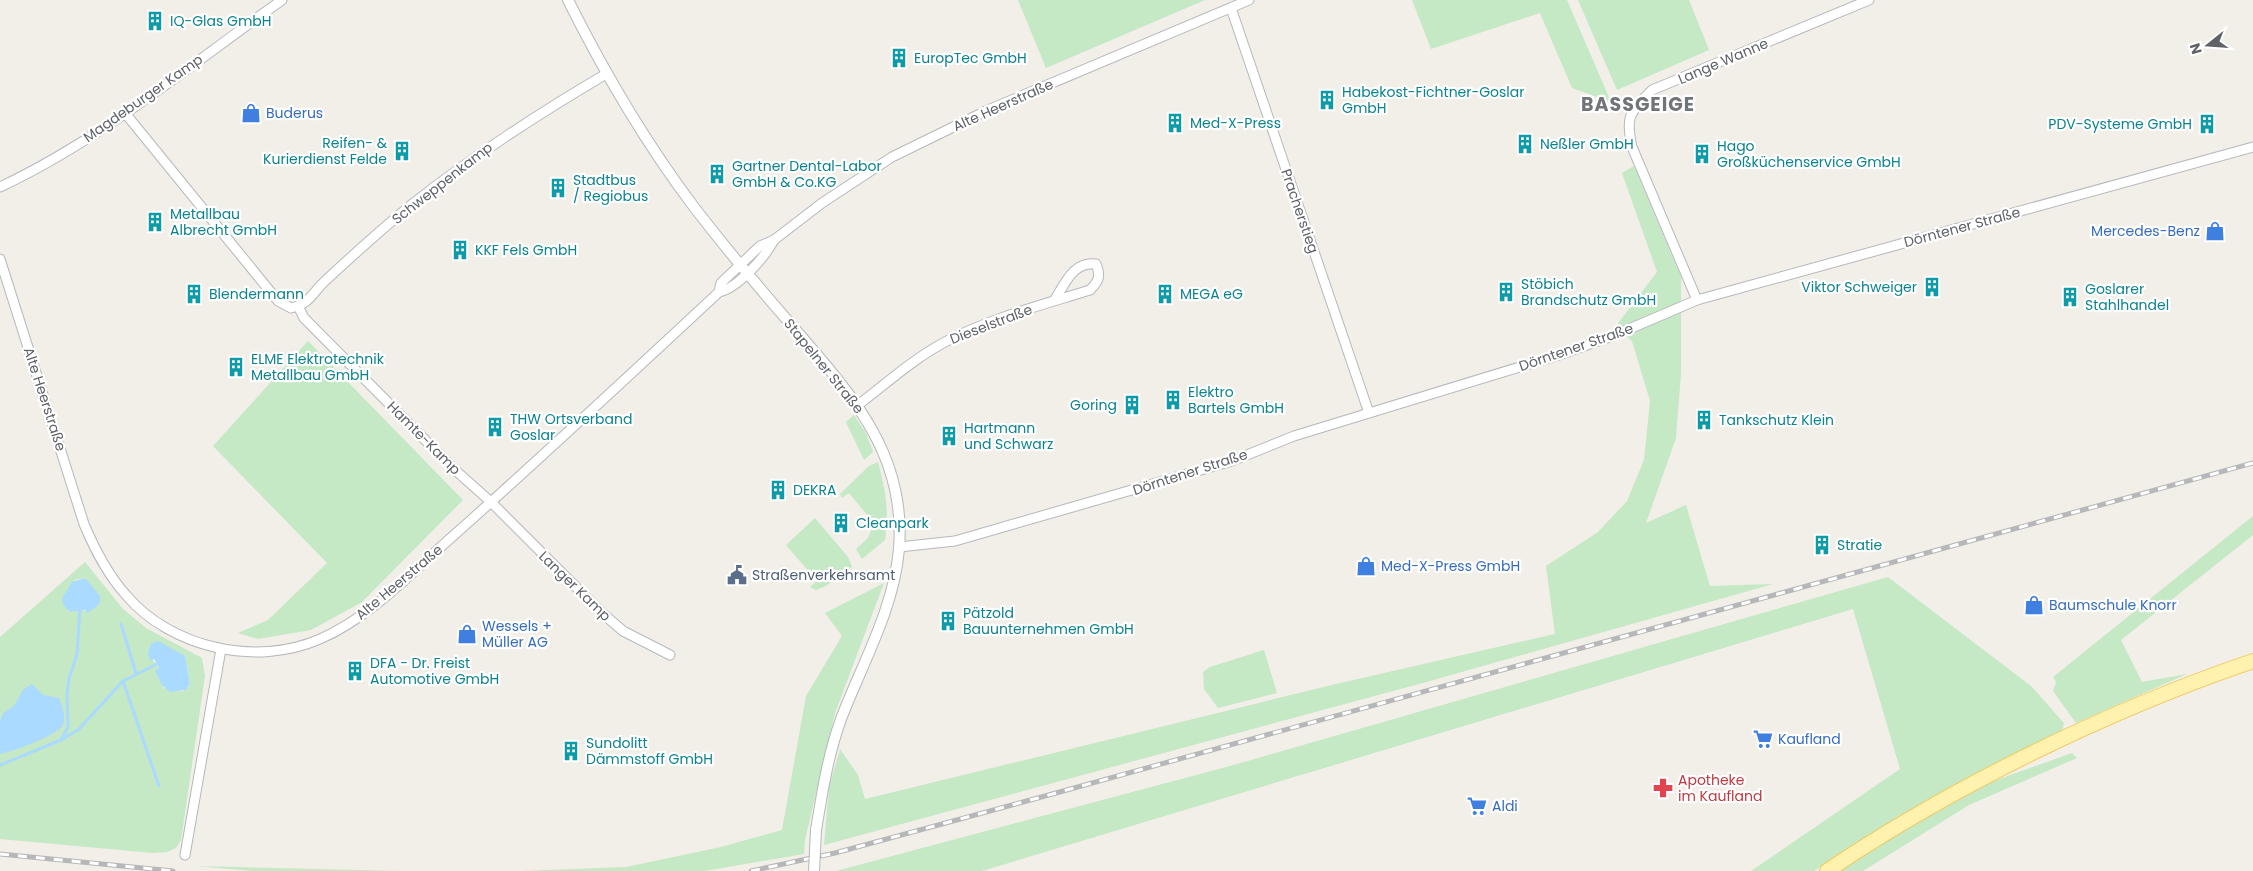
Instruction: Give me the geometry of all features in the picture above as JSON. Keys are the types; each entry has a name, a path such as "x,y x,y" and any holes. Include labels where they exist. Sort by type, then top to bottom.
{"main road":[{"path":"1827,871 1923,813 2022,760 2147,702 2253,661"}],"street":[{"name":"Magdeburger Kamp","path":"0,187 34,171 125,113 282,0"},
{"name":"Stapelner Straße","path":"568,0 606,74 656,155 739,265 858,405 884,453 890,472 896,495 899,548 892,591 837,732 828,766 816,830 814,871"},
{"name":"Alte Heerstraße","path":"719,292 721,283 760,246 774,240 818,205 851,183 939,132 1249,0"},
{"name":"Lange Wanne","path":"1697,300 1632,147 1627,124 1634,108 1652,90 1869,0"},
{"name":"Pracherstieg","path":"1231,8 1369,413"},
{"name":"Schweppenkamp","path":"294,307 305,304 324,282 410,206 488,147 535,115 606,74"},
{"name":"Hamte-Kamp","path":"125,113 278,301 294,307 454,469 491,502"},
{"name":"Dörntener Straße","path":"899,548 954,542 1232,461 1284,439 1559,355 1615,335 1697,300 2253,147"},
{"name":"Alte Heerstraße","path":"0,259 84,524 100,560 126,597 143,612 184,636 221,649 278,651 299,647 338,630 379,601 491,502 719,292 727,290 746,273 767,253 774,240"},
{"name":"Dieselstraße","path":"858,405 911,363 946,342 991,321 1090,290 1099,282 1100,272 1096,264 1086,263 1076,267 1054,301"},
{"name":"Langer Kamp","path":"491,502 573,585 623,631 670,655"},
{"path":"185,855 221,649"}],"green space":[{"path":"1018,0 1205,0 1046,68"},
{"path":"1412,0 1567,0 1611,102 1572,88 1540,13 1431,49"},
{"path":"1578,0 1689,0 1709,50 1617,90"},
{"path":"1634,166 1681,277 1681,374 1676,438 1646,523 1686,505 1710,586 1773,584 1430,681 824,845 829,787 840,749 858,775 865,799 1336,684 1555,634 1546,566 1598,532 1627,501 1644,460 1650,401 1632,341 1616,326 1657,272 1622,173"},
{"path":"308,341 463,500 362,602 311,630 258,639 238,633 268,620 327,563 213,446"},
{"path":"854,415 866,433 873,452 864,460 846,422"},
{"path":"878,462 886,501 885,540 862,559 856,549 868,538 874,523 849,493 842,498 840,494 869,466"},
{"path":"2253,516 2253,535 2121,640 2142,682 2187,674 2076,723 2053,691 2056,682 2053,677"},
{"path":"815,518 848,557 852,567 826,586 816,590 810,587 817,581 786,545"},
{"path":"85,562 123,609 146,628 202,658 205,676 181,840 176,848 167,852 153,853 0,839 0,637","holes":["85,578 100,603 91,611 68,611 75,580","152,643 185,656 190,684 188,688 182,691 164,688 155,671 159,669 148,653"]},
{"path":"1888,577 2031,686 2064,723 2062,732 1883,828 1814,871 1751,871 1900,769 1853,609 982,871 836,871 1230,766"},
{"path":"884,583 835,713 805,840 804,854 705,871 521,871 626,867 721,847 782,830 806,696 842,636 825,613"},
{"path":"1264,650 1277,693 1218,708 1204,689 1203,672 1210,667"},
{"path":"2072,753 2077,758 1969,805 1863,871 1837,871 1926,817 1991,782"},
{"path":"196,866 403,871 253,871"}],"water":[{"path":"85,578 100,596 100,603 86,613 86,610 70,612 64,606 62,599 72,582"},
{"path":"158,641 185,656 190,684 186,690 170,692 162,685 155,671 159,668 154,659 150,661 148,653 151,644"},
{"path":"32,684 43,695 59,698 64,715 63,725 44,738 24,747 0,754 0,721 3,713 14,706 23,690"}],"waterway":[{"path":"61,740 68,727 67,694 69,679 77,654 80,607"},
{"path":"121,624 136,673"},
{"path":"0,765 61,740 79,729 123,681 161,662"},
{"path":"123,681 159,786"}],"railway":[{"path":"751,871 835,853 1045,796 2253,463"},
{"path":"0,854 173,871"}],"place":[{"name":"IQ-Glas GmbH","path":"155,21"},
{"name":"EuropTec GmbH","path":"899,58"},
{"name":"Habekost-Fichtner-Goslar GmbH","path":"1327,100"},
{"name":"Buderus","path":"251,113"},
{"name":"Med-X-Press","path":"1175,123"},
{"name":"PDV-Systeme GmbH","path":"2207,124"},
{"name":"Neßler GmbH","path":"1525,144"},
{"name":"Reifen- & Kurierdienst Felde","path":"402,151"},
{"name":"Hago Großküchenservice GmbH","path":"1702,154"},
{"name":"Gartner Dental-Labor GmbH & Co.KG","path":"717,174"},
{"name":"Stadtbus / Regiobus","path":"558,188"},
{"name":"Metallbau Albrecht GmbH","path":"155,222"},
{"name":"Mercedes-Benz","path":"2215,231"},
{"name":"KKF Fels GmbH","path":"460,250"},
{"name":"Viktor Schweiger","path":"1932,287"},
{"name":"Stöbich Brandschutz GmbH","path":"1506,292"},
{"name":"Blendermann","path":"194,294"},
{"name":"MEGA eG","path":"1165,294"},
{"name":"Goslarer Stahlhandel","path":"2070,297"},
{"name":"ELME Elektrotechnik Metallbau GmbH","path":"236,367"},
{"name":"Elektro Bartels GmbH","path":"1173,400"},
{"name":"Goring","path":"1132,405"},
{"name":"Tankschutz Klein","path":"1704,420"},
{"name":"THW Ortsverband Goslar","path":"495,427"},
{"name":"Hartmann und Schwarz","path":"949,436"},
{"name":"DEKRA","path":"778,490"},
{"name":"Cleanpark","path":"841,523"},
{"name":"Stratie","path":"1822,545"},
{"name":"Med-X-Press GmbH","path":"1366,566"},
{"name":"Straßenverkehrsamt","path":"737,575"},
{"name":"Baumschule Knorr","path":"2034,605"},
{"name":"Pätzold Bauunternehmen GmbH","path":"948,621"},
{"name":"Wessels + Müller AG","path":"467,634"},
{"name":"DFA - Dr. Freist Automotive GmbH","path":"355,671"},
{"name":"Kaufland","path":"1763,739"},
{"name":"Sundolitt Dämmstoff GmbH","path":"571,751"},
{"name":"Apotheke im Kaufland","path":"1663,788"},
{"name":"Aldi","path":"1477,806"}],"district":[{"name":"BASSGEIGE","path":"1638,104"}]}
